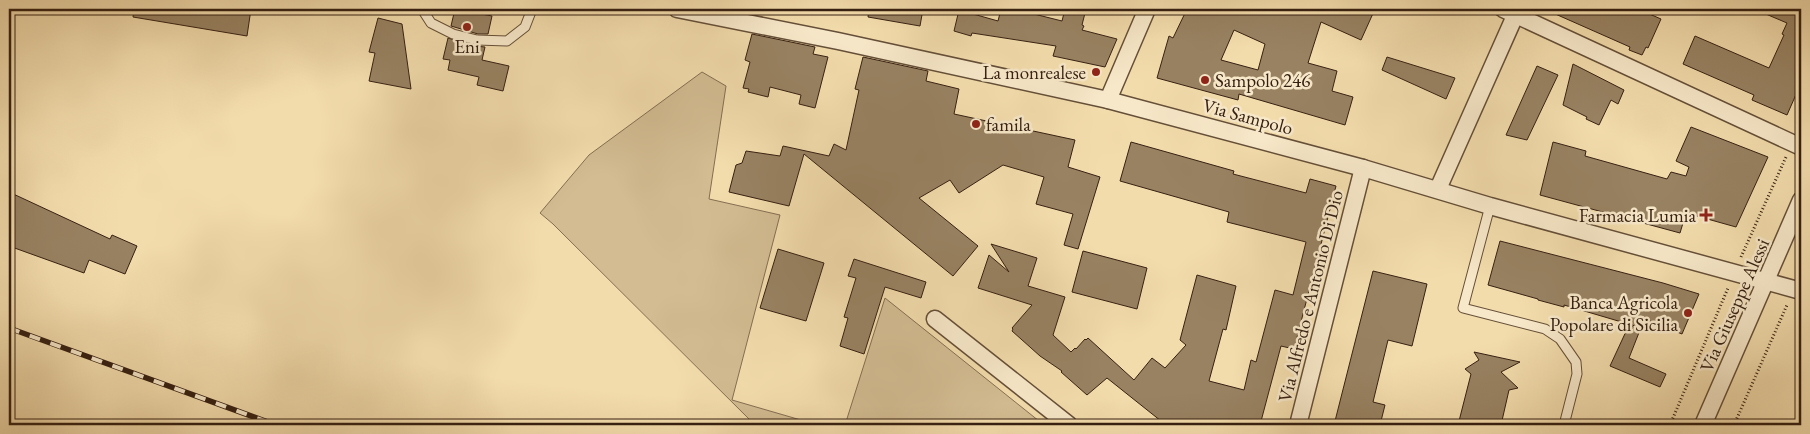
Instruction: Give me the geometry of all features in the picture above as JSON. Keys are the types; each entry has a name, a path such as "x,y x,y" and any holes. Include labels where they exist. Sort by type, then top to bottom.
{"street":[{"name":"Via Sampolo","path":"677,9 847,43 1108,100 1362,172 1438,190 1798,290"},
{"path":"1108,100 1147,9"},
{"path":"1438,190 1513,10 1801,147"},
{"name":"Via Alfredo e Antonio Di Dio","path":"1298,425 1362,172"},
{"name":"Via Giuseppe Alessi","path":"1702,425 1801,200"},
{"path":"935,319 1069,425"}],"lane":[{"path":"422,9 431,23 453,34 477,40 508,41 525,27 532,9"},
{"path":"1490,206 1464,308 1546,329 1560,339 1576,362 1577,374 1564,425"}],"path":[{"path":"1734,425 1798,290"}],"shaded area":[{"path":"702,72 726,86 709,199 780,215 732,400 818,425 755,425 540,213 589,155"},
{"path":"885,298 1044,425 845,425"}],"building":[{"path":"134,9 251,9 247,36 133,17"},
{"path":"455,9 492,16 488,34 478,34 451,26"},
{"path":"869,9 923,9 920,26 868,17"},
{"path":"1001,9 1027,9 1026,12 1062,21 1065,9 1086,9 1082,30 1117,39 1105,67 1053,56 1056,46 972,33 971,36 954,31 959,10 998,21"},
{"path":"1187,9 1375,9 1361,40 1321,22 1308,63 1337,71 1332,91 1353,97 1345,125 1239,94 1238,100 1157,78 1169,36 1173,38","holes":["1234,30 1265,44 1258,70 1221,60"]},
{"path":"1544,9 1638,9 1661,19 1648,48 1646,47 1642,55 1629,50 1630,47"},
{"path":"1754,9 1801,9 1801,83 1787,115 1752,100 1754,95 1683,64 1695,36 1769,68 1784,35 1782,34 1787,23"},
{"path":"378,18 402,24 411,89 369,81 375,53 369,52"},
{"path":"752,34 815,47 813,54 828,57 815,108 799,104 801,95 770,87 768,97 748,92 749,89 743,88 750,62 745,60"},
{"path":"448,38 485,47 482,60 509,66 503,91 477,85 479,77 448,70 450,60 443,59"},
{"path":"863,57 928,71 926,81 959,89 954,114 1075,140 1068,167 1100,177 1078,249 1064,245 1073,214 1036,204 1044,177 1003,165 959,193 950,180 919,198 978,246 953,276 804,154 789,206 729,192 736,165 742,163 746,151 780,156 783,146 829,156 834,144 846,150 859,90 855,89"},
{"path":"1387,57 1455,78 1446,99 1382,70"},
{"path":"1573,64 1624,90 1618,104 1611,100 1599,125 1563,105"},
{"path":"1537,66 1558,75 1527,140 1506,135"},
{"path":"1691,127 1768,157 1736,227 1686,213 1680,233 1540,195 1553,142 1586,151 1585,156 1667,179 1671,172 1686,176 1689,167 1676,161"},
{"path":"1131,142 1234,171 1233,174 1306,193 1310,179 1336,186 1294,349 1281,346 1260,425 1166,425 1107,378 1087,395 1062,371 1040,356 1012,331 1012,328 1032,305 978,288 989,255 1009,272 991,244 1037,258 1028,286 1065,297 1053,335 1071,352 1088,338 1134,380 1152,358 1165,368 1186,345 1180,340 1197,275 1236,286 1226,330 1223,329 1209,381 1244,390 1251,360 1256,362 1275,290 1293,295 1306,242 1227,222 1229,212 1120,181"},
{"path":"9,192 110,239 112,235 137,246 125,274 89,260 84,273 9,246"},
{"path":"1500,241 1699,294 1682,334 1645,319 1642,328 1488,285"},
{"path":"778,249 824,263 806,321 760,308"},
{"path":"1083,251 1147,268 1137,309 1072,292"},
{"path":"854,259 926,282 921,298 885,287 864,354 840,346 848,318 844,317 856,278 848,276"},
{"path":"1373,271 1427,284 1412,346 1388,340 1373,402 1385,405 1380,425 1334,425"},
{"path":"1629,325 1640,330 1629,358 1666,374 1660,387 1610,366"},
{"path":"1474,352 1520,362 1501,372 1518,388 1509,390 1501,425 1458,425 1471,374 1465,369 1479,360"}],"railway":[{"path":"9,328 276,425"}],"place":[{"name":"Eni","path":"467,27"},
{"name":"La monrealese","path":"1096,72"},
{"name":"Sampolo 246","path":"1205,80"},
{"name":"famila","path":"976,124"},
{"name":"Farmacia Lumia","path":"1706,215"},
{"name":"Banca Agricola Popolare di Sicilia","path":"1688,313"}]}
